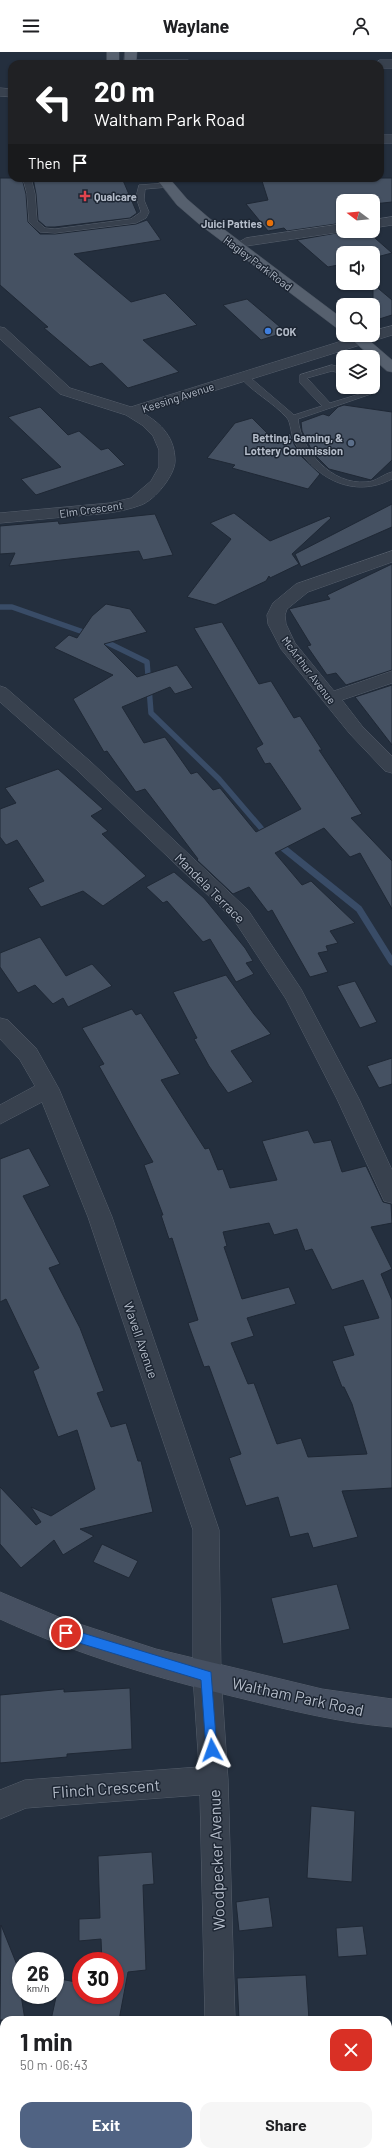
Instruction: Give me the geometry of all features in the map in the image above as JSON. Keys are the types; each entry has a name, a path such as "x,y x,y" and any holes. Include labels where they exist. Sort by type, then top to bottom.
{"main road":[{"name":"Hagley Park Road","path":"171,182 182,202 204,221 336,321"},
{"name":"Hagley Park Road","path":"172,182 246,242 336,307"},
{"path":"371,342 392,368"},
{"path":"377,342 392,350"},
{"name":"Waltham Park Road","path":"0,1605 53,1629 207,1676 308,1700 367,1711 392,1713"}],"street":[{"path":"380,223 392,221"},
{"path":"246,242 336,229"},
{"name":"Keesing Avenue","path":"380,333 392,330"},
{"name":"Keesing Avenue","path":"0,331 65,391 131,412 348,342"},
{"name":"Elm Crescent","path":"0,518 110,508 137,501 157,484 167,467 167,450 160,434 147,422 131,412"},
{"name":"McArthur Avenue","path":"392,556 302,588 280,607 276,615 277,624 287,645 356,730 392,767"},
{"path":"330,698 392,677"},
{"name":"Mandela Terrace","path":"0,692 84,766 241,915 294,995 348,1099 392,1194"},
{"name":"Wavell Avenue","path":"0,1026 28,1054 48,1089 100,1217 206,1530 207,1676"},
{"path":"0,1115 48,1089"},
{"name":"Woodpecker Avenue","path":"207,1676 214,1780 220,2016"},
{"name":"Flinch Crescent","path":"0,1805 25,1794 214,1780"}],"lane":[{"path":"28,182 31,194 33,222 43,230 55,231 133,221 143,216 145,212 141,203 140,183 150,182"},
{"path":"329,407 302,381 304,377 332,368 336,369"},
{"path":"243,376 292,418 292,429 301,446 323,472 340,481 361,486 372,484 392,475"},
{"path":"292,418 367,394"}],"building":[{"path":"0,178 8,178 8,182 23,182 26,194 28,222 40,234 55,234 136,224 147,220 161,240 74,254 131,302 165,293 197,325 143,340 179,372 128,388 102,363 90,367 44,328 48,327 0,285"},
{"path":"384,178 392,178 392,202 380,203 380,194 336,194 336,224 287,231 284,228 268,231 246,204 268,200 262,182 384,182"},
{"name":"Qualcare","path":"34,182 124,182 137,213 130,218 46,227 38,220"},
{"path":"336,233 336,238 375,238 392,253 380,256 380,246 336,246 336,265 328,267 297,240"},
{"path":"373,290 380,290 392,300 392,315 380,319 380,298 373,298"},
{"path":"247,299 286,332 261,340 223,305"},
{"name":"Betting, Gaming, & Lottery Commission","path":"344,405 392,412 392,460 371,480 329,469 313,453 302,431 301,422 323,414 329,416 338,407"},
{"path":"40,407 68,435 79,431 101,450 108,448 125,465 36,495 21,479 61,467 8,417"},
{"path":"252,418 278,444 290,433 294,444 302,457 320,474 308,489 232,468 235,465 207,458 235,423"},
{"path":"392,504 392,527 301,567 295,554"},
{"path":"234,513 270,541 329,516 331,518 292,554 299,564 270,578 269,576 266,581 215,605 187,597 231,539 210,523"},
{"path":"155,514 173,555 143,560 139,551 9,566 15,553 0,554 0,526 58,521 59,524"},
{"path":"392,564 392,670 346,685 336,673 327,675 307,646 311,645 289,609 330,599 327,595"},
{"path":"106,604 130,609 147,632 104,644 137,677 177,665 193,688 175,694 170,687 122,707 144,743 165,737 191,774 197,772 213,790 220,788 256,832 301,809 270,763 265,764 256,748 263,744 194,628 222,622 259,684 271,681 294,718 300,716 322,750 319,750 362,814 351,818 392,861 392,909 360,853 350,857 324,828 275,853 302,885 311,881 355,923 330,931 338,943 326,946 328,951 318,953 328,972 310,977 272,910 268,912 249,887 233,894 197,860 198,859 145,789 136,792 107,751 104,752 73,699 113,675 54,648 69,635 77,638 92,616"},
{"path":"392,685 392,745 355,697"},
{"path":"58,769 103,809 91,816 108,831 102,834 146,876 103,906 83,891 41,907 28,888 44,881 17,840 6,845 0,837 0,809 16,803 5,788"},
{"path":"174,872 204,898 245,948 253,961 246,963 254,974 236,982 210,939 203,942 167,901 163,903 146,887"},
{"path":"40,937 66,976 92,964 112,986 68,1007 63,998 53,1004 35,985 18,993 0,967 0,953"},
{"path":"226,975 254,1014 271,1034 231,1051 253,1082 228,1093 209,1066 194,1039 197,1038 173,992"},
{"path":"355,981 377,1022 360,1028 337,986"},
{"path":"132,1009 136,1015 141,1013 180,1074 161,1080 205,1149 209,1148 218,1170 223,1169 230,1188 277,1180 262,1141 308,1130 314,1143 331,1140 342,1172 366,1166 383,1202 391,1204 392,1223 371,1227 392,1269 381,1274 392,1300 392,1488 342,1491 358,1537 313,1548 308,1533 290,1537 278,1497 246,1506 229,1458 241,1454 209,1366 204,1367 188,1323 198,1320 172,1238 169,1239 161,1215 163,1215 144,1165 153,1162 99,1066 104,1064 82,1028","holes":["269,1223 274,1235 297,1229 305,1251 312,1249 332,1290 363,1280 379,1318 343,1326 354,1355 332,1361 342,1387 344,1387 352,1404 367,1454 308,1457 301,1438 277,1444 254,1383 248,1384 231,1343 254,1336 247,1318 296,1304 289,1287 242,1299 224,1247 227,1246 223,1232"]},
{"path":"392,1058 392,1084 379,1088 367,1066"},
{"path":"29,1148 50,1186 23,1196 60,1264 49,1268 80,1328 104,1391 97,1393 111,1427 126,1423 138,1461 141,1461 153,1512 80,1529 94,1536 63,1555 54,1540 21,1568 0,1544 0,1487 36,1525 41,1522 31,1507 51,1516 95,1489 77,1430 58,1437 33,1371 39,1368 6,1299 0,1302 0,1159"},
{"path":"102,1544 138,1561 129,1578 93,1562"},
{"path":"337,1584 350,1629 283,1644 271,1598"},
{"path":"130,1688 132,1749 67,1754 67,1757 0,1763 0,1695 64,1689 64,1692"},
{"path":"311,1806 355,1811 352,1882 307,1878"},
{"path":"152,1852 154,1884 143,1885 146,1970 128,1972 124,1993 124,1952 102,1952 101,1939 79,1941 79,1919 100,1918 98,1856"},
{"path":"269,1897 273,1927 239,1931 236,1902"},
{"path":"1,1925 12,1952 12,2004 22,2004 24,2016 0,2016"},
{"path":"363,1926 367,1955 338,1957 336,1928"},
{"path":"306,1975 309,2016 239,2016 237,1978"},
{"path":"64,1980 72,1981 72,2004 122,2004 120,2016 52,2016 55,2004 64,2004"}],"waterway":[{"path":"0,607 12,607 89,634"},
{"path":"100,639 147,662 151,713 219,779 267,835"},
{"path":"277,843 359,909 392,962"}],"place":[{"name":"Qualcare","path":"85,196"},
{"name":"Juici Patties","path":"270,223"},
{"name":"COK","path":"268,331"},
{"name":"Betting, Gaming, & Lottery Commission","path":"351,443"}],"route":[{"path":"66,1633 207,1676 212,1750"}]}
